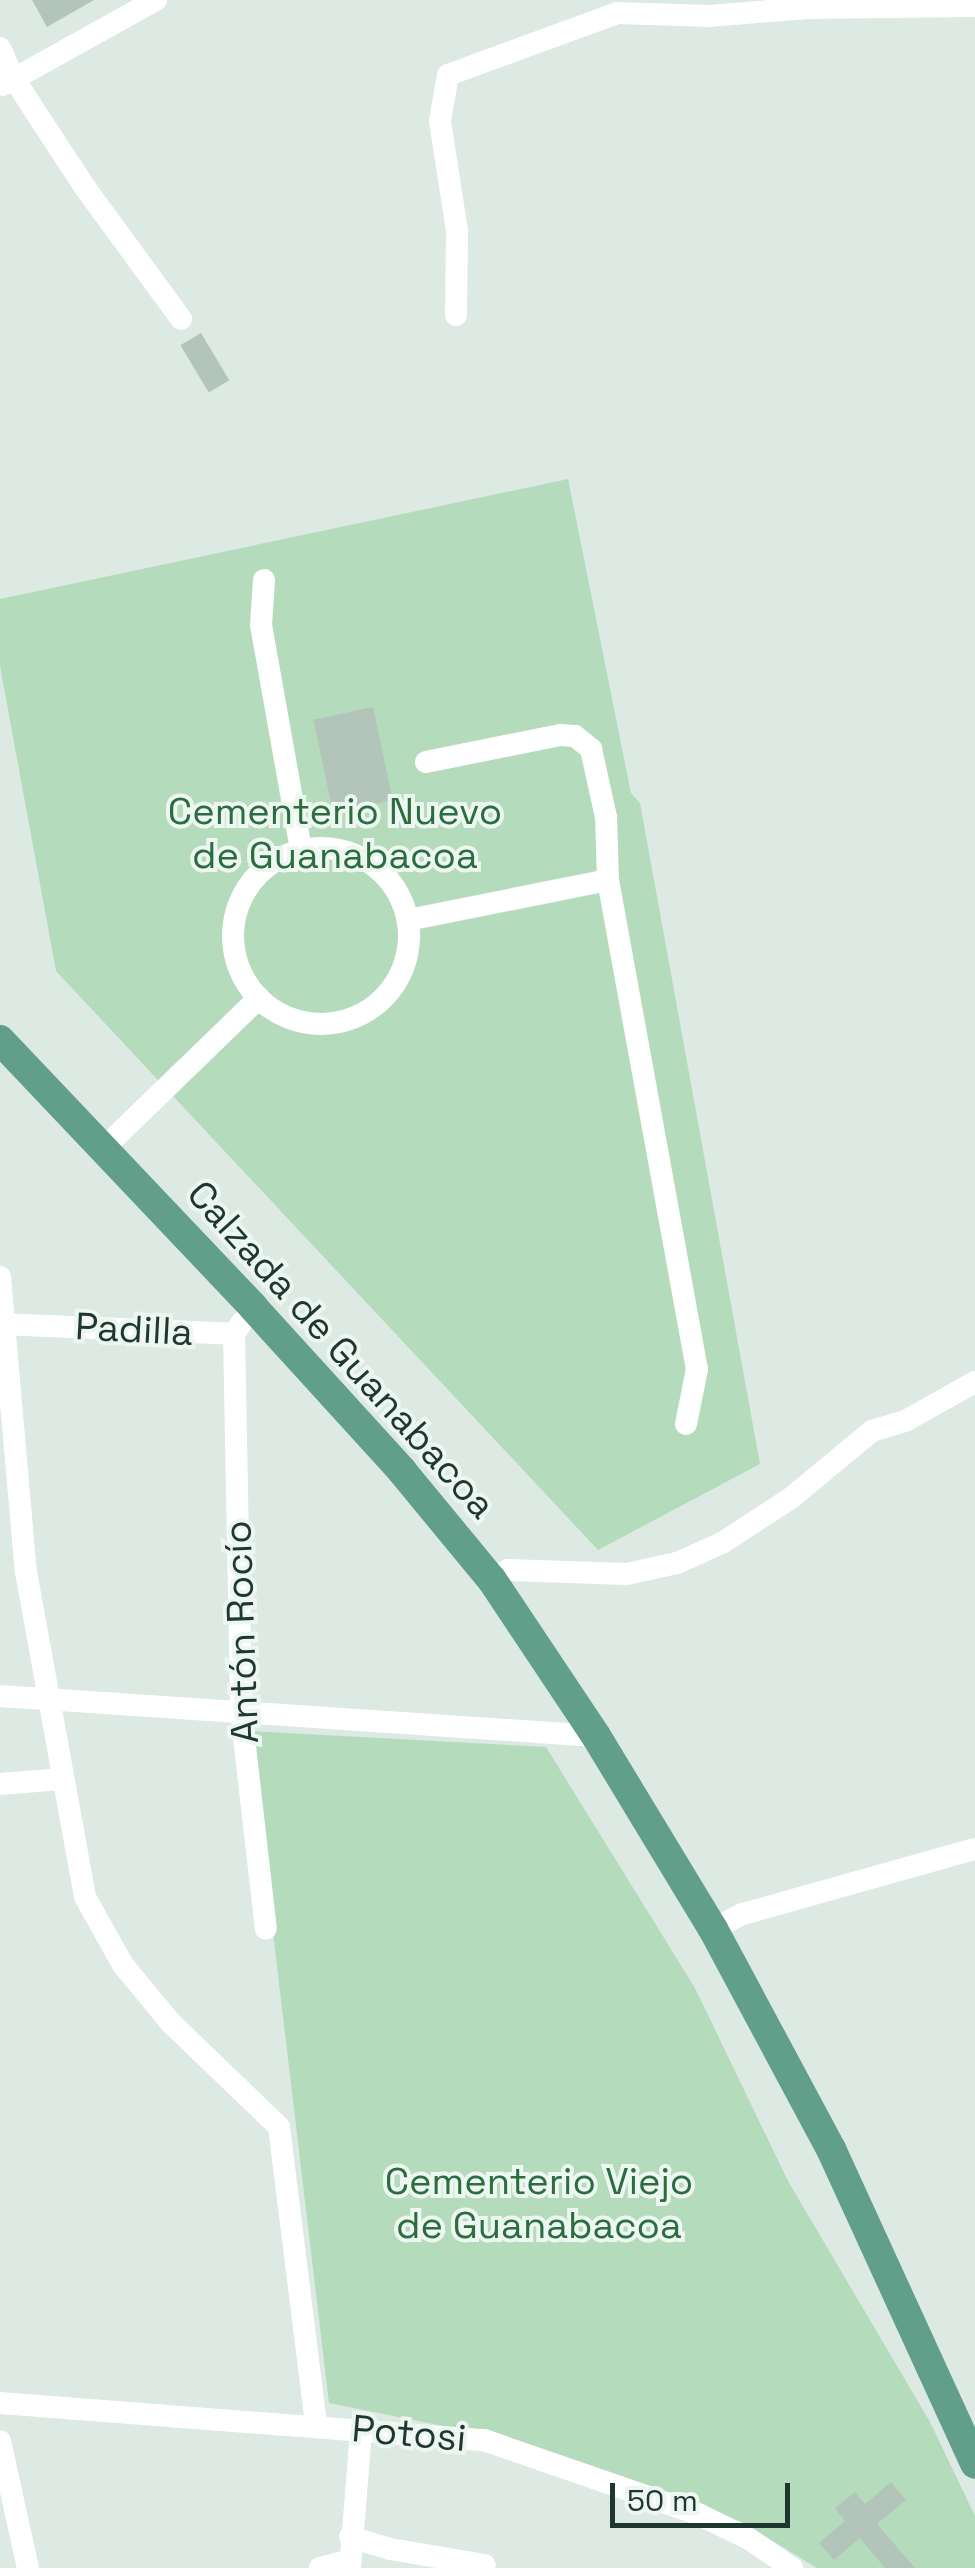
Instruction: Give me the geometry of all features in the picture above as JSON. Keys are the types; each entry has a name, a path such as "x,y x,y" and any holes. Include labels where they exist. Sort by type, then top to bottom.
{"main road":[{"name":"Calzada de Guanabacoa","path":"0,1040 253,1307 402,1471 492,1580 596,1736 713,1928 831,2149 975,2464"}],"street":[{"path":"7,83 156,0"},
{"path":"456,315 458,231 440,121 448,74 614,7 709,16 807,8 975,6"},
{"path":"0,48 7,83 182,318"},
{"path":"264,580 260,625 300,850"},
{"path":"426,762 560,735 575,736 591,750 606,818 608,880 697,1369 686,1424"},
{"path":"332,848 362,858 397,891 408,920 404,967 387,994 362,1014 316,1024 286,1016 260,998 237,958 237,912 260,872 300,850 332,848"},
{"path":"408,920 608,880"},
{"path":"104,1148 260,998"},
{"path":"0,1276 1,1324 26,1572 86,1896 123,1964 170,2022 279,2127 316,2426"},
{"name":"Padilla","path":"1,1324 234,1334 253,1307"},
{"name":"Antón Rocío","path":"234,1334 242,1710 266,1929"},
{"path":"492,1580 508,1570 627,1574 677,1563 722,1543 792,1498 872,1431 907,1420 975,1382"},
{"path":"0,1696 596,1736"},
{"path":"0,1784 62,1779"},
{"path":"713,1928 744,1914 975,1848"},
{"name":"Potosi","path":"0,2403 484,2440 700,2516 749,2539 792,2568"},
{"path":"320,2568 348,2565 360,2430"},
{"path":"0,2440 28,2568"},
{"path":"350,2537 390,2549 485,2565"}],"green space":[{"name":"Cementerio Nuevo de Guanabacoa","path":"568,479 631,793 640,803 760,1464 598,1550 56,971 0,666 0,599"},
{"name":"Cementerio Viejo de Guanabacoa","path":"249,1731 546,1747 695,1988 788,2181 930,2422 975,2516 975,2568 817,2568 742,2522 487,2435 329,2403"}],"building":[{"path":"32,0 94,0 47,27"},
{"path":"201,333 229,380 209,393 180,345"},
{"path":"373,707 393,800 333,813 313,720"},
{"path":"891,2482 906,2500 877,2524 915,2568 885,2568 860,2538 834,2560 819,2543 845,2521 835,2508 855,2492 865,2504"}]}
